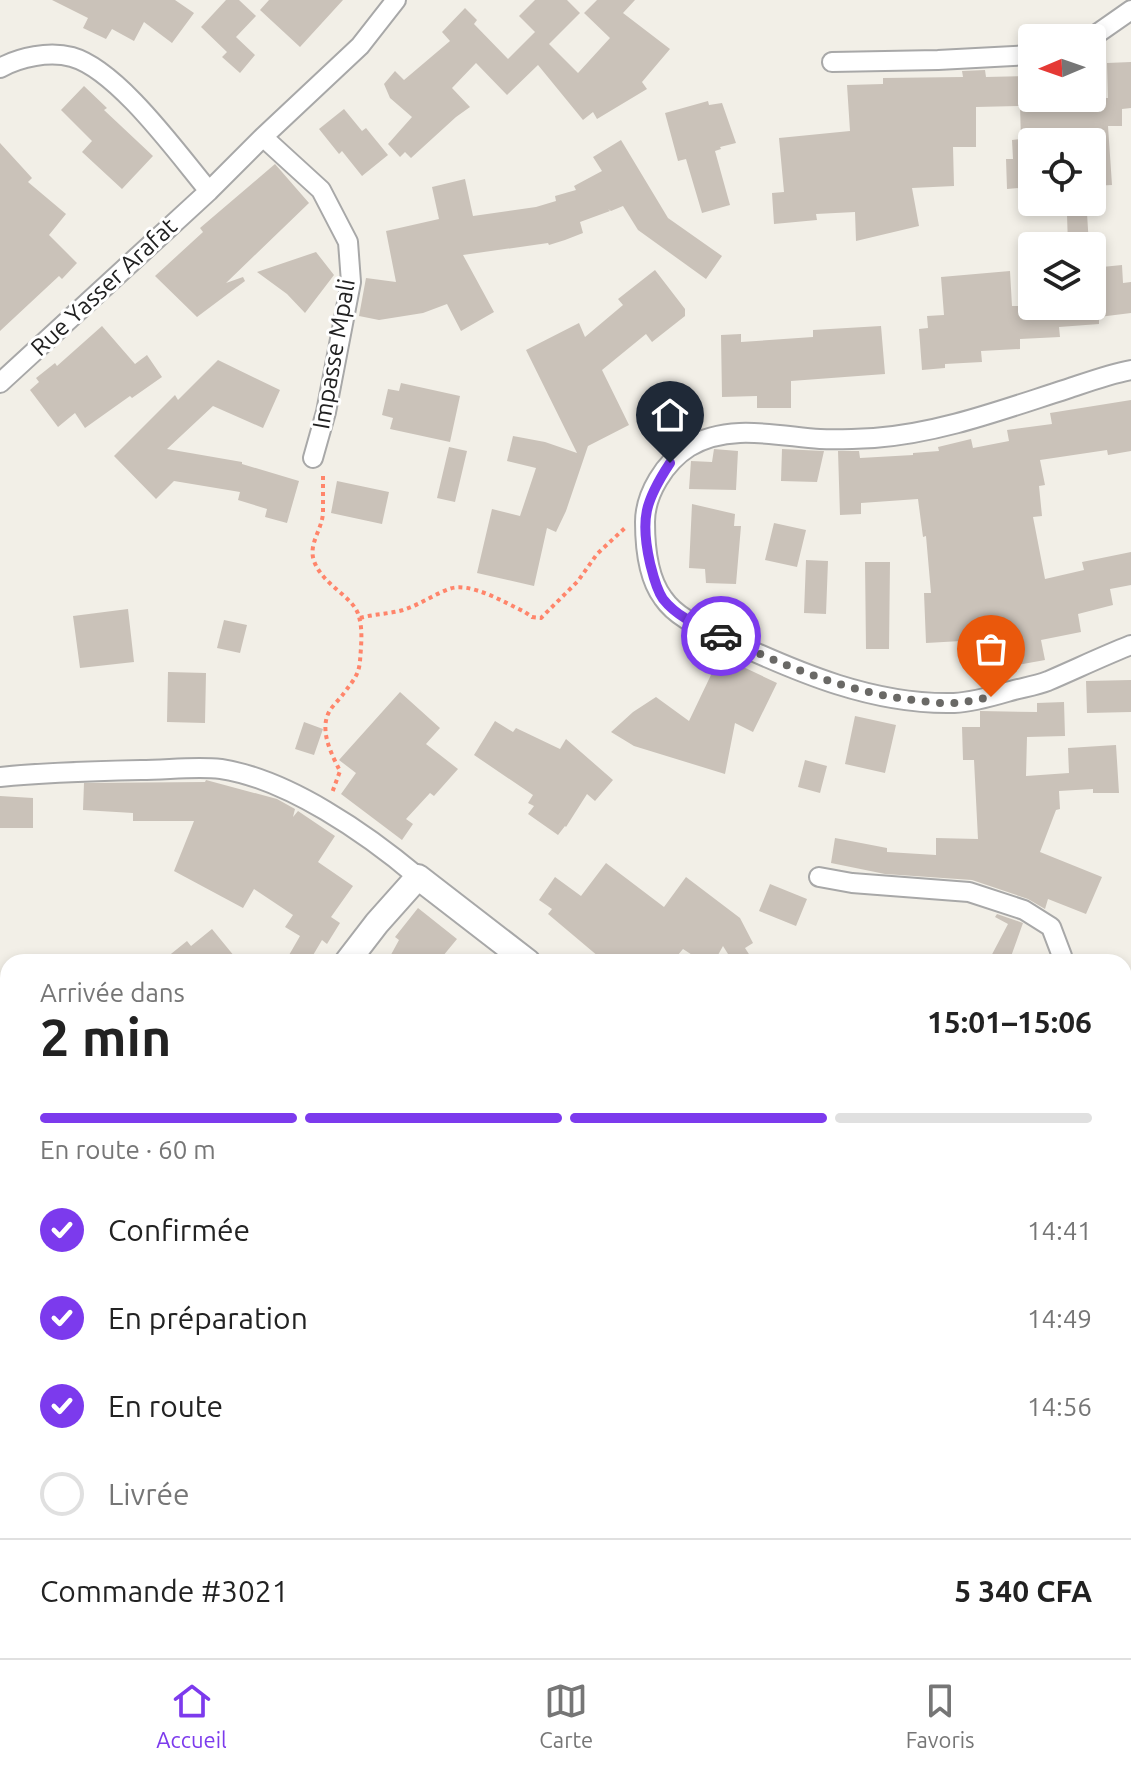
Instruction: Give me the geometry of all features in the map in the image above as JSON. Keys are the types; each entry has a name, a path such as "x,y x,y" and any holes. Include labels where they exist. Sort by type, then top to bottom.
{"street":[{"name":"Rue Yasser Arafat","path":"0,383 209,191 360,46 396,0"},
{"path":"1106,28 1131,10"},
{"path":"0,68 13,60 43,55 72,57 97,69 159,130 209,191"},
{"path":"832,62 1018,56"},
{"name":"Impasse Mpali","path":"263,137 321,190 348,242 351,282 318,464"},
{"path":"1131,370 933,430 873,438 820,439 760,433 712,438 690,447 670,463 653,488 645,514 645,541 653,577 662,598 684,618 827,682 872,694 955,703 991,697 1044,682 1131,645"},
{"path":"0,777 101,770 218,769 247,776 322,809 398,860 518,954"},
{"path":"353,954 418,877"},
{"path":"819,877 852,883 969,892 1024,910 1051,927 1061,954"}],"path":[{"path":"318,464 323,513 312,551 314,560 320,574 351,602 360,618 358,674 329,713 328,741 340,771 335,788 322,809"},
{"path":"360,618 398,612 454,587 474,589 532,617 541,618 578,581 597,554 622,530 645,514"}],"building":[{"path":"52,0 175,0 194,13 172,43 144,22 134,41 112,29 106,39 83,28 88,18"},
{"path":"226,0 239,0 256,16 236,37 255,55 240,73 222,57 227,52 201,27"},
{"path":"269,0 343,0 300,47 260,10"},
{"path":"535,0 567,0 580,13 549,44 578,73 610,38 584,13 597,0 635,0 623,13 670,49 642,82 647,89 597,119 593,112 583,120 538,65 507,95 476,63 452,88 470,107 411,158 405,152 400,157 388,144 412,117 390,98 384,84 395,71 404,80 450,41 442,32 465,8 477,20 474,24 508,59 535,32 519,16"},
{"path":"1131,62 1131,108 1122,109 1122,126 1108,126 1112,185 1106,185 1106,128 1021,128 1020,112 1106,112 1107,63"},
{"path":"985,70 986,77 1018,76 1018,106 976,107 976,147 953,147 954,186 912,188 919,226 856,241 855,212 816,214 817,220 774,224 772,193 784,192 779,138 850,131 847,85 883,84 883,78 963,77 962,71"},
{"path":"84,86 107,108 104,110 153,156 122,189 82,152 92,141 61,110"},
{"path":"708,101 709,105 722,103 736,143 715,151 730,205 702,213 686,159 678,161 665,113"},
{"path":"344,109 362,131 366,128 388,155 362,176 319,129"},
{"path":"1018,139 1018,188 1007,189 1006,159 1013,159 1012,140"},
{"path":"621,140 668,218 722,256 706,279 638,230 623,206 611,211 608,209 610,211 580,222 583,233 549,245 463,255 494,312 461,331 447,304 423,313 379,320 359,316 366,278 396,282 386,231 439,219 432,187 465,179 473,216 536,207 556,201 555,196 576,190 574,186 602,171 593,157"},
{"path":"0,143 32,178 28,182 66,214 49,235 77,263 0,331"},
{"path":"275,164 309,203 226,283 243,277 245,281 197,317 155,276 203,232 200,228"},
{"path":"1067,216 1087,216 1088,232 1068,232"},
{"path":"316,252 334,275 305,313 287,294 257,272"},
{"path":"1122,265 1123,283 1131,282 1131,313 1106,316 1106,267"},
{"path":"655,270 685,309 685,316 652,342 646,334 602,370 629,425 588,446 556,532 547,528 534,586 477,573 492,509 520,516 536,468 507,461 513,436 545,442 577,453 526,350 579,323 585,337 623,305 618,299"},
{"path":"1010,271 1012,306 1018,306 1018,320 1099,320 1099,324 1059,327 1060,337 1020,339 1020,349 981,351 982,362 945,364 945,368 922,370 919,329 928,328 927,316 944,315 941,277"},
{"path":"102,326 135,364 147,355 162,377 85,428 75,413 58,427 30,390 39,382 36,378 55,363 57,366"},
{"path":"881,326 885,374 791,381 791,408 757,408 757,396 722,397 721,335 741,334 741,342 813,337 813,330"},
{"path":"218,360 280,390 263,428 213,406 167,449 242,462 299,481 287,523 265,517 267,509 238,500 240,492 174,481 156,499 114,456 175,395 178,400"},
{"path":"401,383 460,396 450,442 390,429 393,418 382,415 388,389 399,391"},
{"path":"1131,400 1131,451 1108,455 1107,450 1040,460 1045,485 1039,486 1042,516 1033,517 1045,579 1084,570 1082,562 1131,552 1131,585 1110,589 1113,605 1078,614 1081,632 1041,640 1045,660 983,671 979,640 926,643 924,593 931,593 926,536 923,537 918,499 861,503 861,514 840,515 838,451 859,451 860,458 913,455 939,451 938,447 971,439 973,448 1009,441 1007,430 1052,424 1050,413"},
{"path":"449,447 467,451 455,502 437,498"},
{"path":"714,449 738,451 736,490 689,489 691,461 712,462"},
{"path":"782,449 824,451 817,482 781,481"},
{"path":"337,481 389,492 382,524 331,513"},
{"path":"692,504 735,514 734,526 741,526 736,584 706,583 705,569 689,568"},
{"path":"774,523 806,530 797,567 765,560"},
{"path":"806,560 828,561 826,614 804,613"},
{"path":"865,562 890,562 889,649 866,649"},
{"path":"128,609 134,662 80,668 73,616"},
{"path":"224,620 247,625 240,653 217,648"},
{"path":"720,656 777,683 753,732 735,723 725,774 634,746 611,732 656,697 689,721"},
{"path":"168,672 206,673 205,723 167,722"},
{"path":"1131,680 1131,712 1087,713 1086,681"},
{"path":"400,692 440,728 426,744 458,769 434,796 430,793 406,819 413,824 402,840 341,794 356,773 339,760"},
{"path":"1064,702 1065,736 1027,737 1026,776 1069,773 1068,748 1116,745 1119,793 1093,793 1093,789 1059,791 1060,809 1056,810 1040,852 1102,877 1086,914 1048,899 1045,909 1028,899 972,880 885,874 831,863 835,838 887,848 887,852 936,855 936,838 978,839 974,760 963,760 962,727 980,727 980,711 1037,712 1037,703"},
{"path":"855,716 896,725 885,773 845,764"},
{"path":"495,721 513,732 516,728 560,749 566,739 613,780 595,801 587,794 558,835 528,814 534,806 528,803 533,795 474,755"},
{"path":"304,722 323,729 314,755 295,749"},
{"path":"805,760 827,766 820,793 798,787"},
{"path":"205,782 277,799 295,809 293,817 298,811 335,836 318,862 353,886 331,917 340,923 327,944 322,940 314,954 290,954 300,936 285,927 293,915 254,889 243,908 174,871 194,821 133,821 133,813 83,810 84,783"},
{"path":"0,796 33,798 33,828 0,828"},
{"path":"606,863 664,907 686,877 740,918 753,943 745,948 749,954 728,954 723,946 718,954 691,954 683,949 679,954 596,954 548,914 552,909 539,900 555,877 581,896"},
{"path":"770,884 807,899 796,926 759,911"},
{"path":"418,908 457,939 445,954 391,954 399,940 395,937"},
{"path":"997,914 1023,923 1012,954 992,954 1008,924 995,917"},
{"path":"212,929 232,954 171,954 187,941 191,946"}],"way so far":[{"path":"721,636 827,682 872,694 955,703 991,697"}],"route":[{"path":"670,463 653,488 645,514 645,541 653,577 662,598 684,618 721,636"}]}
